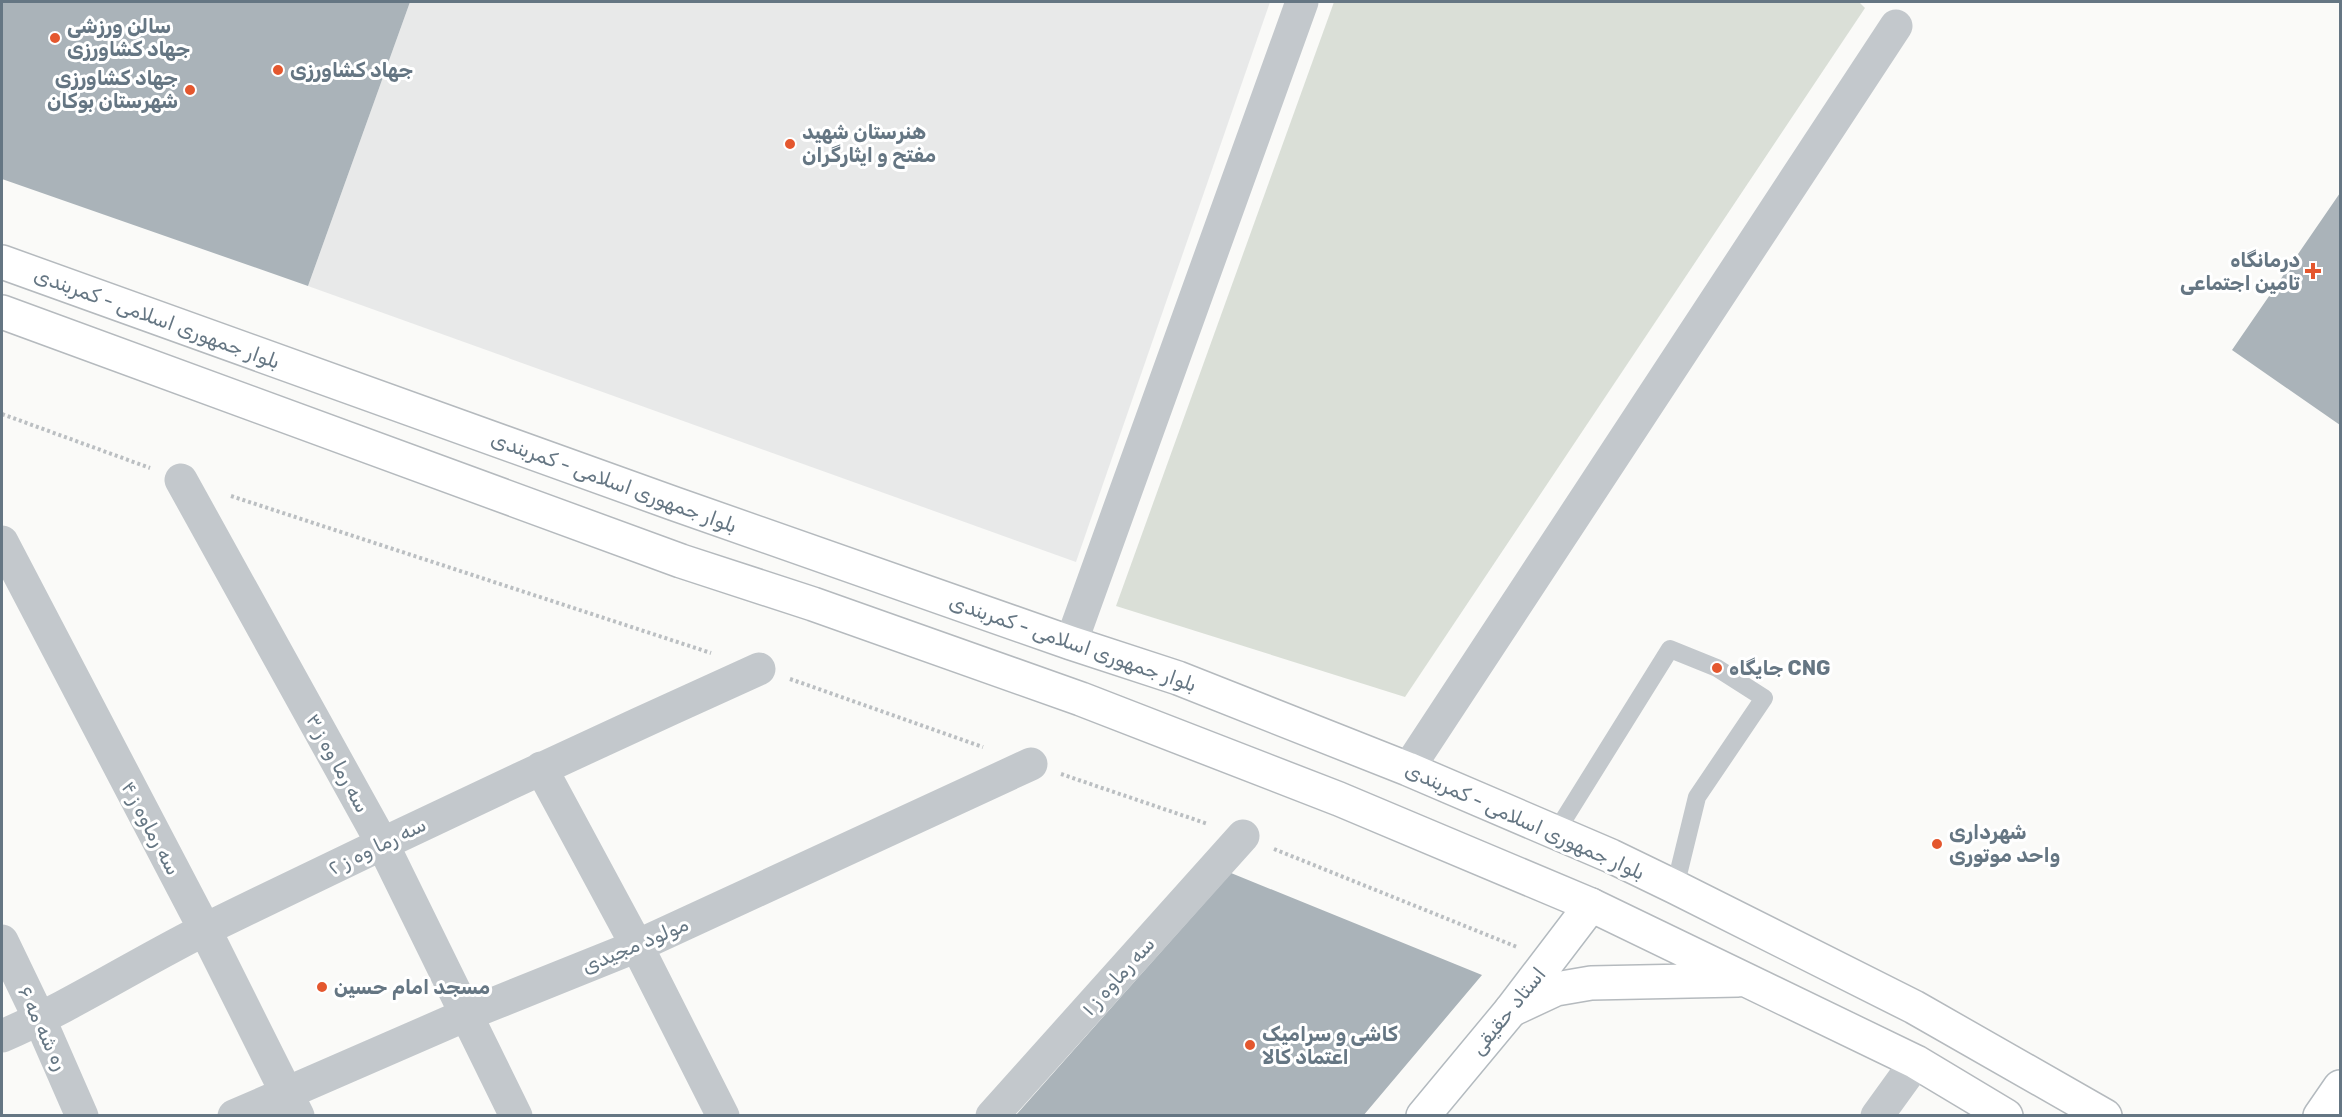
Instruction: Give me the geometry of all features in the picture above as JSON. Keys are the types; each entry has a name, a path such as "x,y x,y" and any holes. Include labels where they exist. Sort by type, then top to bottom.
{"main road":[{"name":"بلوار جمهوری اسلامی - کمربندی","path":"2,262 686,508 1071,643 1178,678 1408,770 1611,856 1675,887 1914,1006 2105,1116"},
{"path":"2,312 681,561 813,604 1081,699 1340,799 1592,905 1916,1062 2006,1116"},
{"name":"استاد حقیقی","path":"1423,1116 1511,1010 1592,905"},
{"path":"1511,1010 1556,989 1592,983 1744,980"}],"street":[{"path":"1071,643 1302,2"},
{"path":"1408,770 1896,26"},
{"name":"سه رما وه ز ۳","path":"181,480 382,843 468,1014 516,1116"},
{"name":"سه رماوه ز ۴","path":"2,542 205,930 292,1104"},
{"name":"سه رما وه ز ۲","path":"2,1036 40,1020 205,930 382,843 759,669"},
{"name":"مولود مجیدی","path":"234,1116 292,1104 468,1014 637,945 1031,764"},
{"path":"541,768 637,945 723,1116"},
{"name":"سه رماوه ز ۱","path":"992,1116 1243,836"},
{"name":"ره شه مه ۶","path":"2,941 82,1116"},
{"path":"1877,1116 1916,1062"}],"lane":[{"path":"1556,832 1670,649 1717,668 1764,698 1697,797 1675,887"}],"shaded area":[{"name":"هنرستان شهید مفتح و ایثارگران","path":"410,2 1270,2 1076,562 308,286"},
{"path":"1334,2 1859,2 1865,8 1405,697 1116,606"}],"building":[{"name":"جهاد کشاورزی شهرستان بوکان","path":"2,2 410,2 308,286 2,179"},
{"name":"درمانگاه تامین اجتماعی","path":"2340,193 2340,425 2232,350"},
{"name":"کاشی و سرامیک اعتماد کالا","path":"1231,873 1482,975 1363,1116 1015,1116"}],"place":[{"name":"سالن ورزشی جهاد کشاورزی","path":"55,38"},
{"name":"جهاد کشاورزی","path":"278,70"},
{"name":"جهاد کشاورزی شهرستان بوکان","path":"190,90"},
{"name":"هنرستان شهید مفتح و ایثارگران","path":"790,144"},
{"name":"درمانگاه تامین اجتماعی","path":"2313,271"},
{"name":"جایگاه CNG","path":"1717,668"},
{"name":"شهرداری واحد موتوری","path":"1937,844"},
{"name":"مسجد امام حسین","path":"322,987"},
{"name":"کاشی و سرامیک اعتماد کالا","path":"1250,1045"}]}
